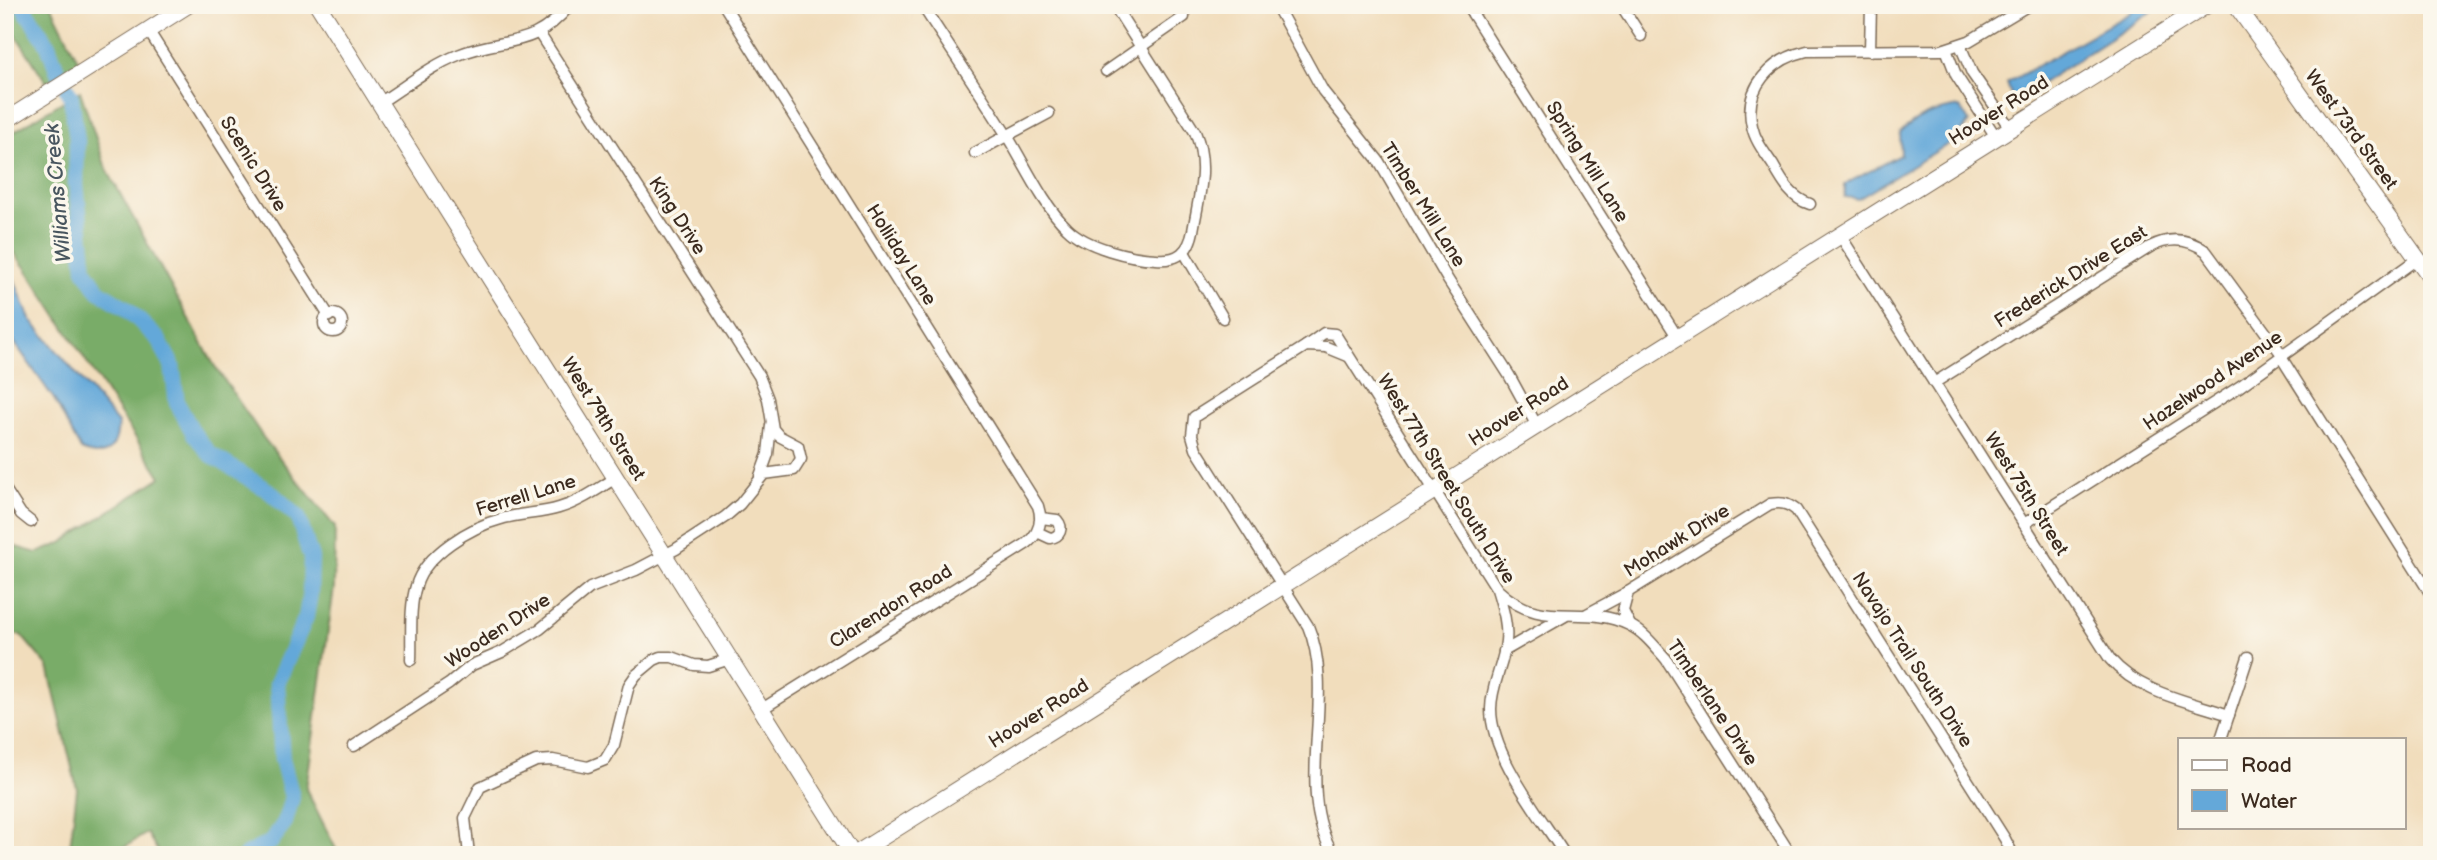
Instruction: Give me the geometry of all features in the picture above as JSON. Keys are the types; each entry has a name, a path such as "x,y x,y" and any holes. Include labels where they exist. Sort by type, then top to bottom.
{"street":[{"path":"5,121 188,5"},
{"name":"West 79th Street","path":"318,5 853,855"},
{"path":"379,103 458,55 520,41 539,33 570,5"},
{"name":"Holliday Lane","path":"724,5 1039,507 1039,525 1047,538 1056,537 1060,528 1059,522 1054,519 1039,525"},
{"path":"922,5 1056,216 1073,233 1087,242 1137,257 1165,260 1182,254 1191,237 1203,178 1202,152 1195,132 1114,5"},
{"name":"Timber Mill Lane","path":"1276,5 1323,91 1378,160 1448,279 1509,374 1537,426"},
{"name":"Spring Mill Lane","path":"1467,5 1678,338"},
{"path":"1621,5 1641,36"},
{"path":"1870,51 1871,5"},
{"path":"1810,204 1793,194 1785,185 1756,138 1751,113 1755,89 1770,68 1790,55 1807,51 1946,49 1983,34 2029,5"},
{"name":"Hoover Road","path":"853,855 2207,5"},
{"name":"West 73rd Street","path":"2236,5 2432,279"},
{"path":"1106,71 1184,17"},
{"name":"Scenic Drive","path":"148,30 329,316"},
{"name":"King Drive","path":"539,33 759,376 768,399 771,425 768,454 760,478 734,510 664,555"},
{"path":"1960,45 2003,133"},
{"path":"1946,49 1956,75 2003,133"},
{"path":"975,152 1049,113"},
{"name":"West 75th Street","path":"1840,236 2110,659 2121,671 2145,687 2229,715"},
{"name":"Frederick Drive East","path":"1934,383 2160,242 2176,240 2194,244 2206,251 2282,356 2432,596"},
{"path":"1182,254 1223,318"},
{"name":"Hazelwood Avenue","path":"2024,524 2212,405 2417,259"},
{"name":"West 77th Street South Drive","path":"1306,346 1329,332 1335,334 1497,589 1506,627 1504,651 1492,702 1494,736 1503,758 1565,855"},
{"path":"1334,855 1322,830 1317,804 1318,654 1308,626 1196,449 1192,435 1194,417 1306,346 1326,347 1349,356"},
{"path":"760,478 768,473 794,470 802,459 798,446 779,436 771,425"},
{"name":"Ferrell Lane","path":"411,660 415,588 423,569 436,554 485,525 505,517 566,506 616,478"},
{"path":"5,489 21,514 31,522"},
{"name":"Mohawk Drive","path":"1587,614 1628,592 1770,504 1786,504"},
{"name":"Navajo Trail South Drive","path":"1786,504 1796,510 2006,839 2013,855"},
{"name":"Clarendon Road","path":"762,709 1028,542 1039,525"},
{"name":"Wooden Drive","path":"355,746 449,684 471,665 502,652 540,629 590,588 630,573 664,555"},
{"name":"Timberlane Drive","path":"1497,589 1518,606 1531,611 1564,616 1587,614 1630,625 1644,636 1666,659 1791,855"},
{"path":"1628,592 1623,611 1630,625"},
{"path":"1504,651 1564,616"},
{"path":"469,855 465,818 480,787 536,761 552,760 588,767 604,760 614,745 629,685 636,675 654,660 671,657 694,665 708,666 730,659"},
{"path":"2221,738 2248,657"}],"green space":[{"path":"5,5 51,5 79,62 46,82 5,18"},
{"path":"80,91 106,168 214,365 265,440 335,527 334,588 306,789 339,855 160,855 147,833 112,855 69,855 77,789 48,667 21,635 5,635 5,535 10,545 37,553 60,544 161,477 5,239 5,137"}],"water":[{"path":"2137,5 2162,5 2025,94 2012,98 2007,83 2130,13"},
{"path":"1960,107 1969,122 1955,140 1858,199 1845,197 1845,184 1901,155 1900,133 1907,127 1928,115"},
{"path":"5,256 30,319 118,423 113,446 104,453 81,450 54,399 5,329"}],"waterway":[{"name":"Williams Creek","path":"22,5 48,45 71,97 77,140 76,184 85,270 99,291 126,308 158,339 172,365 177,403 194,434 210,454 269,491 298,517 311,558 306,617 277,683 282,759 292,797 285,822 271,842 246,855"}]}
